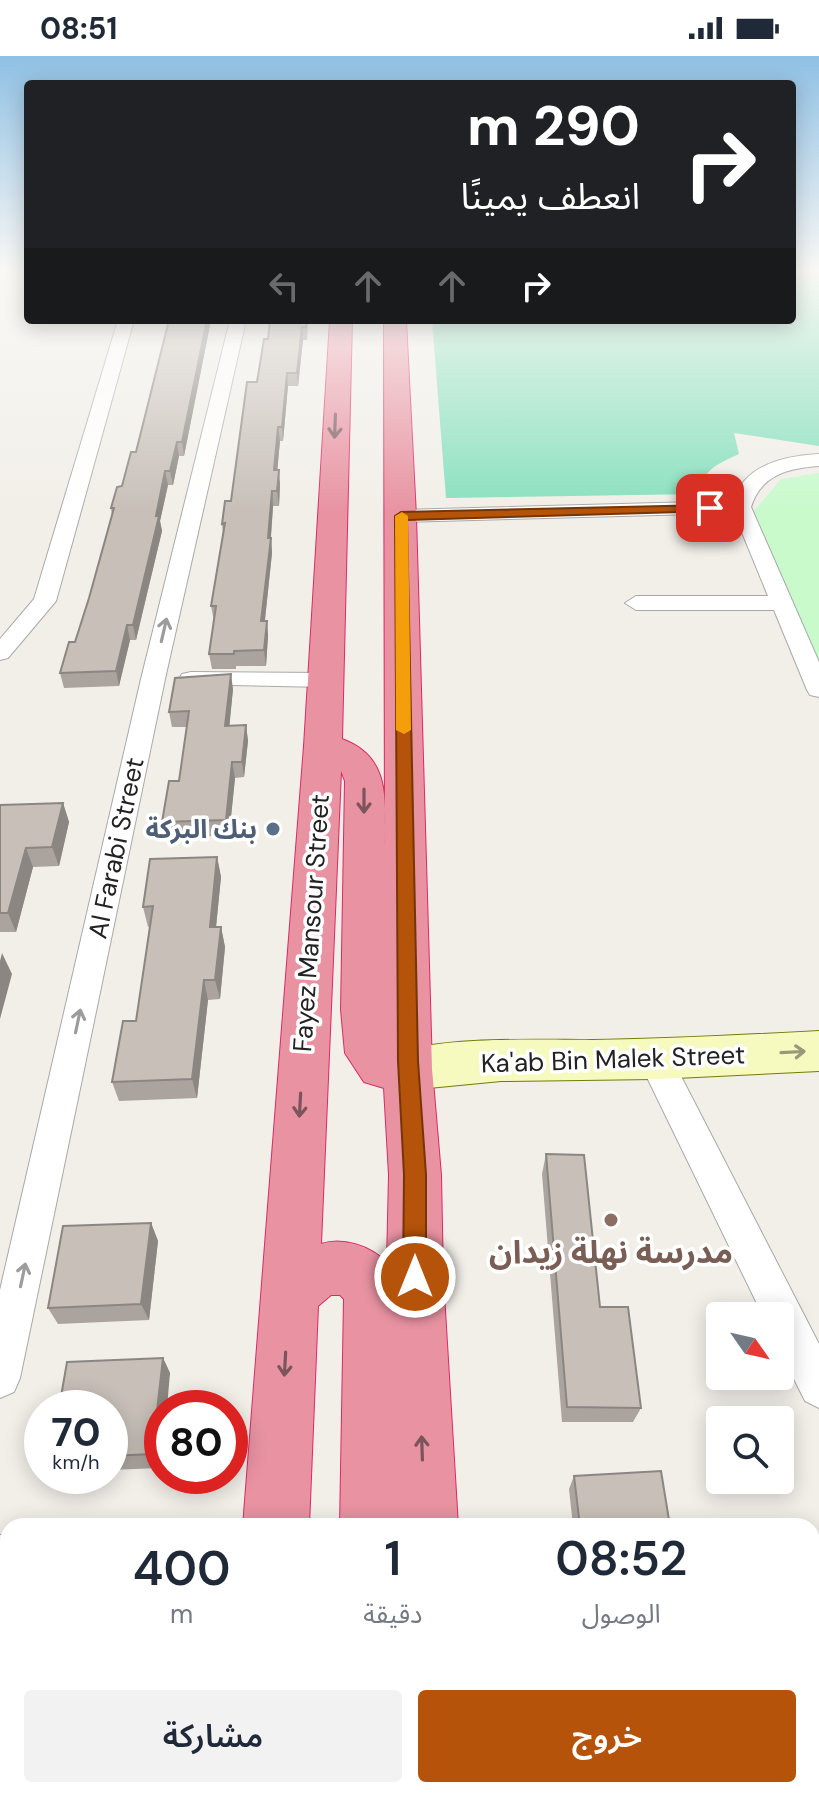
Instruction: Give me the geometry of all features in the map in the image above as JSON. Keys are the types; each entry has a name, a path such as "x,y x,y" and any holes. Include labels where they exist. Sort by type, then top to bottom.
{"highway":[{"name":"Fayez Mansour Street","path":"277,1507 323,746 340,350"},
{"path":"396,350 408,1069 415,1175 415,1277 425,1518"},
{"path":"323,746 352,759 364,781 364,1010 369,1053 381,1067 408,1069"},
{"path":"289,1298 309,1274 339,1266 354,1270 373,1290 373,1518"}],"main road":[{"name":"Ka'ab Bin Malek Street","path":"408,1069 501,1061 655,1059 819,1051"}],"street":[{"path":"0,653 45,601 117,350"},
{"name":"Al Farabi Street","path":"0,1378 153,679 231,350"},
{"path":"819,460 797,462 768,471 750,484 741,507 819,690"},
{"path":"401,516 741,507"},
{"path":"636,603 782,603"},
{"path":"153,679 325,680"},
{"path":"655,1059 819,1387"},
{"path":"249,1518 258,1511 277,1507"}],"green space":[{"path":"434,350 819,350 819,446 734,433 739,454 718,464 708,473 700,494 446,498"},
{"path":"819,473 819,678 753,512 781,479"}],"building":[{"path":"161,350 201,350 182,442 177,442 170,471 165,471 156,516 159,516 133,625 127,625 116,671 60,673 69,642 75,642 89,598 117,487 122,486 131,452 136,452"},
{"path":"262,350 299,350 297,373 287,373 282,427 278,427 274,470 279,470 277,491 272,491 268,538 271,538 261,621 267,621 264,650 209,654 216,606 211,606 225,523 222,524 225,501 231,501 247,382 257,382"},
{"path":"231,674 225,726 246,725 242,762 232,762 226,820 162,822 169,781 179,781 189,711 169,712 175,678"},
{"path":"63,803 52,847 26,848 8,913 0,913 0,805"},
{"path":"217,857 210,927 221,927 215,980 204,980 192,1079 112,1082 123,1021 136,1021 153,906 143,907 150,859"},
{"path":"546,1154 584,1155 600,1307 628,1307 641,1408 567,1407"},
{"path":"151,1223 141,1304 48,1308 63,1226"},
{"path":"163,1358 159,1390 144,1390 144,1454 128,1455 128,1390 62,1390 67,1362"},
{"path":"661,1471 669,1518 579,1518 574,1476"}],"slow traffic":[{"path":"402,516 404,730"}],"place":[{"name":"بنك البركة","path":"273,829"},
{"name":"مدرسة نهلة زيدان","path":"611,1220"}],"route":[{"path":"415,1277 415,1175 408,1061 401,516 710,508"}]}
